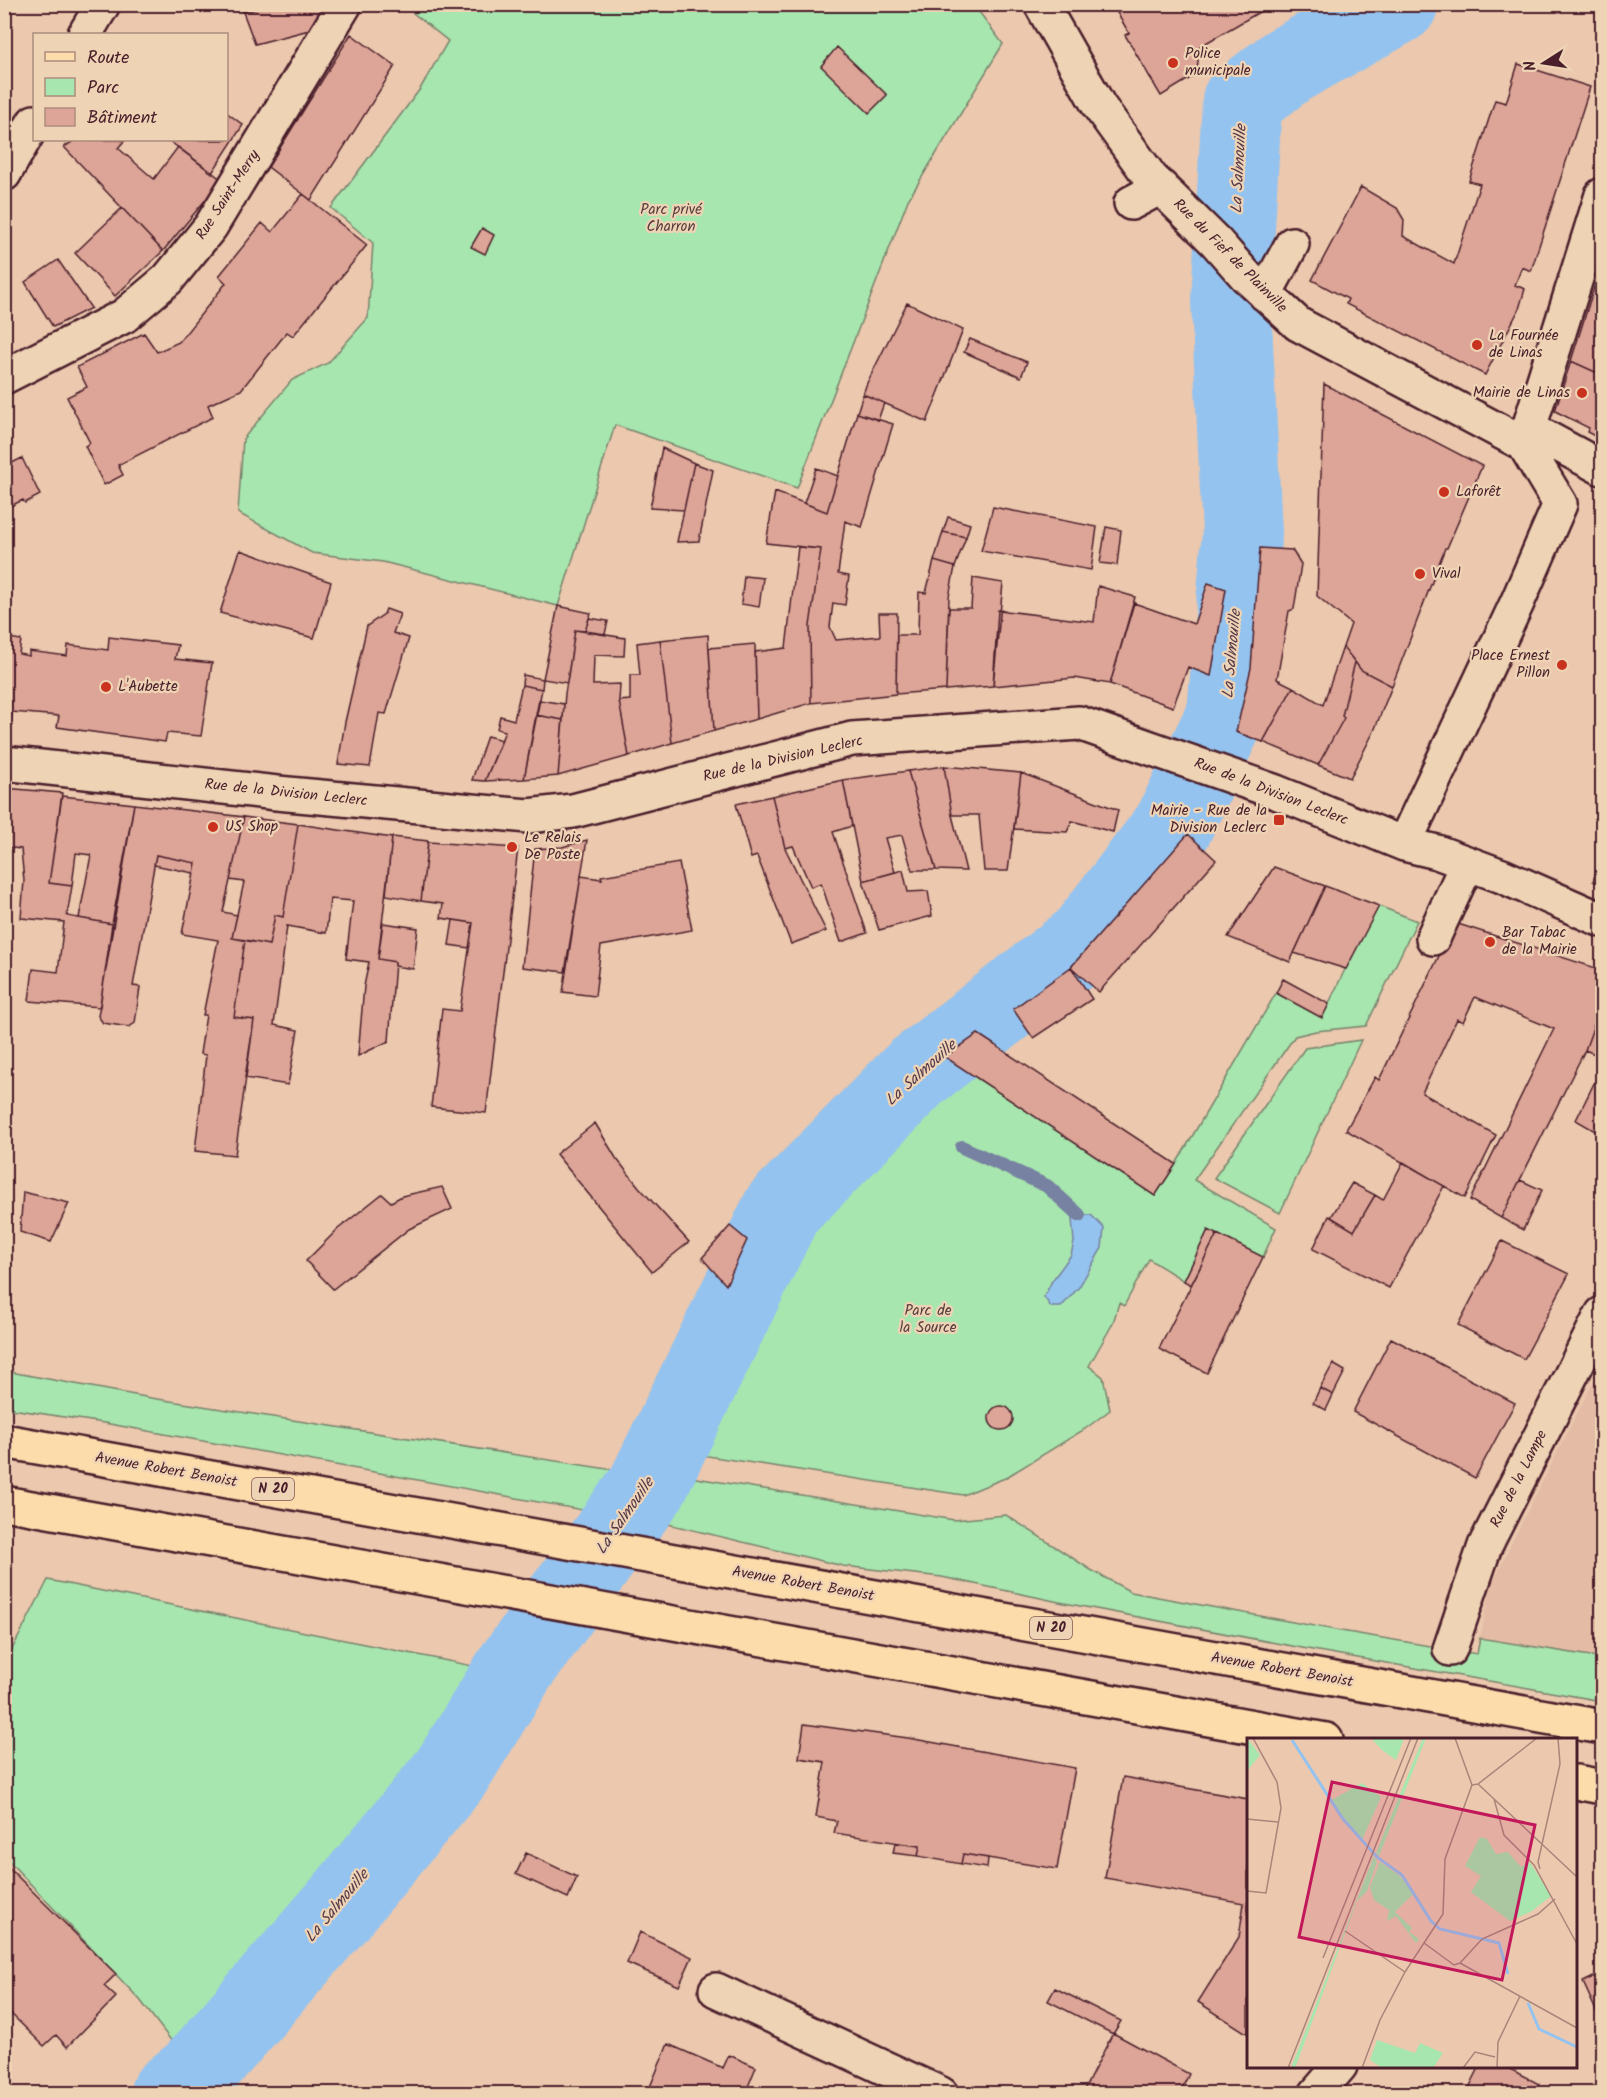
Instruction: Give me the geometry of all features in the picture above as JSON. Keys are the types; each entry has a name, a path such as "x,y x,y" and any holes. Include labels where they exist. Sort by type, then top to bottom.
{"main road":[{"name":"Avenue Robert Benoist","path":"4,1441 1602,1727"},
{"path":"4,1503 1315,1738"},
{"path":"1577,1782 1602,1787"}],"street":[{"path":"86,33 103,4"},
{"name":"Rue Saint-Merry","path":"4,377 124,316 168,279 211,226 345,4"},
{"name":"Rue du Fief de Plainville","path":"1041,4 1099,106 1151,178 1216,242 1255,285 1298,324 1531,424 1602,468"},
{"path":"4,174 33,124"},
{"path":"1131,203 1161,187"},
{"path":"1404,844 1517,603 1560,504 1531,424 1602,195"},
{"path":"1255,285 1292,244"},
{"name":"Rue de la Division Leclerc","path":"4,763 277,793 528,816 573,811 852,739 1079,723 1276,792 1404,844 1437,852 1502,876 1602,920"},
{"path":"1433,938 1467,864"},
{"name":"Rue de la Lampe","path":"1450,1649 1485,1546 1602,1314"},
{"path":"716,1990 941,2094"},
{"path":"1316,2094 1339,2068"}],"shaded area":[{"path":"1602,1364 1602,1658 1480,1638 1490,1589"}],"green space":[{"name":"Parc privé Charron","path":"403,5 974,5 1003,44 908,200 797,488 615,425 558,606 383,562 312,553 238,513 243,439 292,380 328,363 368,318 373,243 331,208 420,89 448,41"},
{"name":"Parc de la Source","path":"1379,906 1417,921 1366,1026 1316,1031 1295,1036 1194,1180 1276,1228 1263,1257 1208,1230 1184,1281 1149,1259 1124,1306 1119,1303 1113,1323 1089,1366 1103,1377 1110,1410 1085,1429 1005,1478 963,1495 694,1454 749,1302 802,1202 945,1057 1155,1196 1276,993 1322,1018 1357,944"},
{"path":"1361,1040 1280,1213 1214,1178 1305,1048"},
{"path":"5,1371 151,1398 640,1474 610,1515 104,1423 5,1408"},
{"path":"696,1478 954,1520 1006,1515 1091,1570 1131,1592 1477,1654 1480,1638 1602,1658 1602,1701 1318,1651 1059,1602 942,1577 843,1566 647,1519 656,1499"},
{"path":"48,1580 512,1674 451,1773 343,1904 196,2073 140,2000 5,1857 5,1663"}],"water":[{"path":"1079,1215 1091,1215 1104,1228 1102,1248 1079,1287 1061,1307 1051,1307 1044,1297 1052,1281 1071,1255 1074,1242 1072,1219"}],"building":[{"path":"241,4 276,4 243,12"},
{"path":"276,4 327,4 313,29 255,44 243,12"},
{"path":"1112,4 1273,4 1199,47 1197,74 1161,96 1125,35 1129,33"},
{"path":"351,34 395,66 311,200 268,167"},
{"path":"837,47 887,95 869,113 821,66"},
{"path":"1518,64 1590,87 1531,271 1522,267 1515,285 1525,289 1519,309 1485,375 1346,304 1348,299 1312,280 1361,187 1397,208 1404,220 1403,236 1454,264 1480,184 1469,181 1495,100 1506,103"},
{"path":"228,114 243,125 212,173 169,141 228,141"},
{"path":"73,141 124,141 118,148 154,179 178,147 222,180 163,251 64,147"},
{"path":"303,194 367,245 293,336 287,332 241,390 208,405 213,417 118,465 123,475 104,485 85,446 90,443 67,397 87,387 77,367 144,333 157,352 179,342 226,283 219,276 262,223 272,232"},
{"path":"122,208 163,251 115,296 75,253"},
{"path":"482,228 494,235 485,254 471,247"},
{"path":"58,260 91,308 53,327 25,282"},
{"path":"1602,262 1602,375 1571,361"},
{"path":"907,303 963,330 927,422 863,394"},
{"path":"970,339 1027,362 1021,377 964,352"},
{"name":"Mairie de Linas","path":"1571,361 1602,375 1602,440 1587,432 1589,428 1555,411"},
{"path":"1324,384 1482,466 1447,548 1445,548 1392,686 1361,670 1343,647 1351,624 1317,596"},
{"path":"863,394 884,403 878,420 857,413"},
{"path":"857,413 893,424 862,527 845,521 838,574 849,576 845,605 833,603 830,627 836,640 880,636 879,613 897,613 896,694 811,703 810,626 821,549 766,543 775,492 827,512"},
{"path":"662,448 694,463 684,510 650,508"},
{"path":"22,458 40,495 25,503 23,500 4,509 4,463 6,466"},
{"path":"694,463 713,470 699,541 677,542"},
{"path":"816,468 838,476 827,512 804,503"},
{"path":"993,507 1097,527 1091,570 981,551"},
{"path":"948,517 970,524 966,537 943,532"},
{"path":"1106,527 1121,530 1117,565 1100,563"},
{"path":"943,532 966,537 955,567 934,561"},
{"path":"798,547 821,549 810,626 811,703 757,719 755,652 786,648"},
{"path":"1260,548 1292,550 1301,564 1294,609 1289,611 1277,679 1293,687 1263,742 1236,732 1251,668"},
{"path":"240,550 331,582 314,638 220,613"},
{"path":"934,561 955,567 949,597 946,690 896,694 897,635 918,635 919,592 926,593"},
{"path":"744,576 763,578 759,607 741,604"},
{"path":"973,578 1003,583 993,686 946,690 949,608 971,608"},
{"path":"1208,583 1226,589 1211,676 1188,667 1173,707 1110,684 1134,603 1194,624"},
{"path":"1098,586 1135,597 1110,684 1075,678 993,686 998,610 1094,622"},
{"path":"558,606 591,613 585,631 575,630 567,683 543,679"},
{"path":"386,609 400,614 393,633 409,638 386,714 379,713 370,767 338,764 367,626 384,614"},
{"path":"589,618 608,621 605,634 585,631"},
{"path":"575,630 625,638 624,656 594,655 593,685 620,684 619,701 629,756 558,776 565,694"},
{"path":"708,635 714,731 672,743 660,640"},
{"name":"L'Aubette","path":"4,637 21,640 19,654 29,656 29,651 67,656 68,645 108,650 109,637 178,645 175,659 212,663 201,736 167,733 165,742 57,727 59,716 12,712 11,722 4,721"},
{"path":"660,640 672,743 629,756 619,701 630,700 630,675 640,675 637,643"},
{"path":"755,644 757,719 714,731 709,648"},
{"path":"1343,647 1355,662 1342,716 1344,718 1318,765 1263,742 1293,687 1323,705"},
{"path":"1355,662 1361,670 1392,686 1374,731 1350,778 1318,765 1344,718 1342,716"},
{"path":"523,675 543,679 542,689 522,685"},
{"path":"522,685 542,689 524,779 485,781 505,731 497,729 500,716 514,720"},
{"path":"539,700 564,704 563,720 536,715"},
{"path":"536,715 563,720 558,776 524,779"},
{"path":"487,736 502,740 485,781 472,780"},
{"path":"944,766 952,815 966,871 936,870 908,771"},
{"path":"944,766 1021,773 1008,871 984,871 979,815 952,815"},
{"path":"908,771 936,870 912,870 902,835 885,838 895,872 863,881 843,780"},
{"path":"1021,773 1118,810 1113,832 1072,821 1067,832 1014,829"},
{"path":"843,780 852,826 833,832 867,933 841,942 821,883 811,887 793,846 785,848 772,796"},
{"path":"4,788 62,793 49,883 72,886 67,916 112,924 100,1007 29,1001 33,969 58,972 64,922 21,918 24,881 21,849 4,847"},
{"path":"62,796 134,804 112,924 79,918 91,855 76,853 72,886 49,883"},
{"path":"772,796 785,848 826,931 791,944 757,856 751,858 736,804"},
{"path":"134,804 244,817 223,912 237,915 232,938 245,940 234,1017 254,1020 235,1155 195,1151 206,1055 200,1054 206,1015 203,1015 218,940 182,934 196,863 156,855 133,986 140,987 135,1023 129,1027 103,1023 98,1016"},
{"path":"244,817 298,824 283,917 275,915 269,945 232,938 244,882 230,880"},
{"path":"298,824 392,838 378,959 395,962 389,1041 358,1056 364,986 369,962 346,959 353,901 330,899 326,933 287,926 274,1025 298,1030 288,1085 245,1078 254,1020 234,1017 245,940 269,945 275,915 283,917"},
{"path":"1188,834 1216,860 1099,992 1071,967"},
{"path":"392,837 428,841 421,901 386,895"},
{"path":"587,840 565,972 522,967 535,849 562,847"},
{"path":"428,842 518,848 486,1113 431,1107 442,1009 460,1011 473,923 441,918 443,904 421,901"},
{"path":"156,855 196,863 194,873 154,865"},
{"path":"1602,855 1602,884 1593,881"},
{"path":"679,863 692,930 601,946 595,996 563,992 581,876 602,879 601,876"},
{"path":"1274,867 1325,886 1290,962 1228,937"},
{"path":"903,870 908,892 928,891 932,916 879,930 863,881"},
{"path":"1325,886 1379,906 1346,969 1294,953"},
{"path":"453,920 473,923 469,948 449,945"},
{"path":"383,923 418,928 413,969 395,966 395,962 378,959"},
{"path":"1455,923 1602,970 1602,1003 1585,1050 1501,1218 1470,1200 1554,1029 1475,997 1463,1022 1457,1019 1422,1093 1496,1135 1465,1198 1346,1130 1375,1077 1379,1080"},
{"path":"1071,967 1092,999 1033,1038 1013,1009"},
{"path":"1283,979 1329,1004 1322,1018 1276,993"},
{"path":"1602,1003 1602,1057 1585,1050"},
{"path":"978,1034 1176,1164 1155,1196 945,1057"},
{"path":"1602,1067 1602,1135 1576,1120"},
{"path":"595,1123 616,1158 689,1242 652,1272 556,1154"},
{"path":"1403,1162 1444,1186 1389,1288 1313,1249 1329,1216 1354,1231 1375,1195 1383,1200"},
{"path":"1520,1180 1542,1190 1523,1230 1501,1218"},
{"path":"1352,1183 1375,1195 1354,1231 1331,1217"},
{"path":"442,1187 452,1209 409,1229 333,1289 306,1261 338,1229 382,1194 391,1202 402,1196"},
{"path":"23,1192 69,1203 51,1242 20,1232"},
{"path":"730,1226 747,1240 726,1285 702,1258"},
{"path":"1208,1230 1217,1234 1191,1285 1184,1281"},
{"path":"1217,1234 1263,1257 1207,1373 1159,1349"},
{"path":"1502,1241 1569,1274 1524,1359 1458,1325"},
{"path":"1391,1338 1515,1403 1475,1478 1353,1412"},
{"path":"1333,1364 1345,1371 1333,1395 1320,1388"},
{"path":"1320,1388 1333,1395 1326,1410 1313,1403"},
{"path":"1001,1406 1006,1407 1012,1413 1012,1423 1006,1429 1001,1430 996,1429 990,1423 989,1418 990,1413 996,1407"},
{"path":"804,1724 908,1738 1075,1768 1057,1869 963,1854 961,1864 918,1856 920,1846 834,1833 837,1821 816,1817 825,1762 799,1758"},
{"path":"1123,1777 1247,1799 1247,2033 1198,2002 1239,1937 1244,1903 1105,1878"},
{"path":"895,1843 920,1846 918,1856 893,1853"},
{"path":"526,1853 577,1877 568,1898 516,1874"},
{"path":"963,1854 988,1858 987,1868 961,1864"},
{"path":"4,1863 116,1974 104,1986 116,1997 67,2047 56,2035 44,2046 4,2007"},
{"path":"640,1932 692,1957 679,1986 627,1963"},
{"path":"1602,1973 1602,2024 1583,1982"},
{"path":"1055,1988 1121,2021 1113,2034 1048,2001"},
{"path":"1113,2033 1189,2074 1179,2094 1150,2094 1143,2090 1141,2094 1082,2094"},
{"path":"668,2044 723,2068 729,2055 756,2067 745,2094 731,2088 728,2094 647,2094"},
{"path":"1479,2068 1508,2068 1539,2084 1534,2094 1466,2094"}],"waterway":[{"name":"La Salmouille","path":"170,2094 196,2073 343,1904 451,1773 516,1667 647,1487 782,1209 917,1072 1085,941 1173,826 1227,713 1242,533 1231,301 1242,101 1287,66 1398,4"},
{"path":"962,1147 1047,1186 1079,1215"}],"place":[{"name":"Police municipale","path":"1173,63"},
{"name":"La Fournée de Linas","path":"1477,345"},
{"name":"Mairie de Linas","path":"1582,393"},
{"name":"Laforêt","path":"1444,492"},
{"name":"Vival","path":"1420,574"},
{"name":"Place Ernest Pillon","path":"1562,665"},
{"name":"L'Aubette","path":"106,687"},
{"name":"Mairie - Rue de la Division Leclerc","path":"1279,820"},
{"name":"US Shop","path":"213,827"},
{"name":"Le Relais De Poste","path":"512,847"},
{"name":"Bar Tabac de la Mairie","path":"1490,942"}]}
